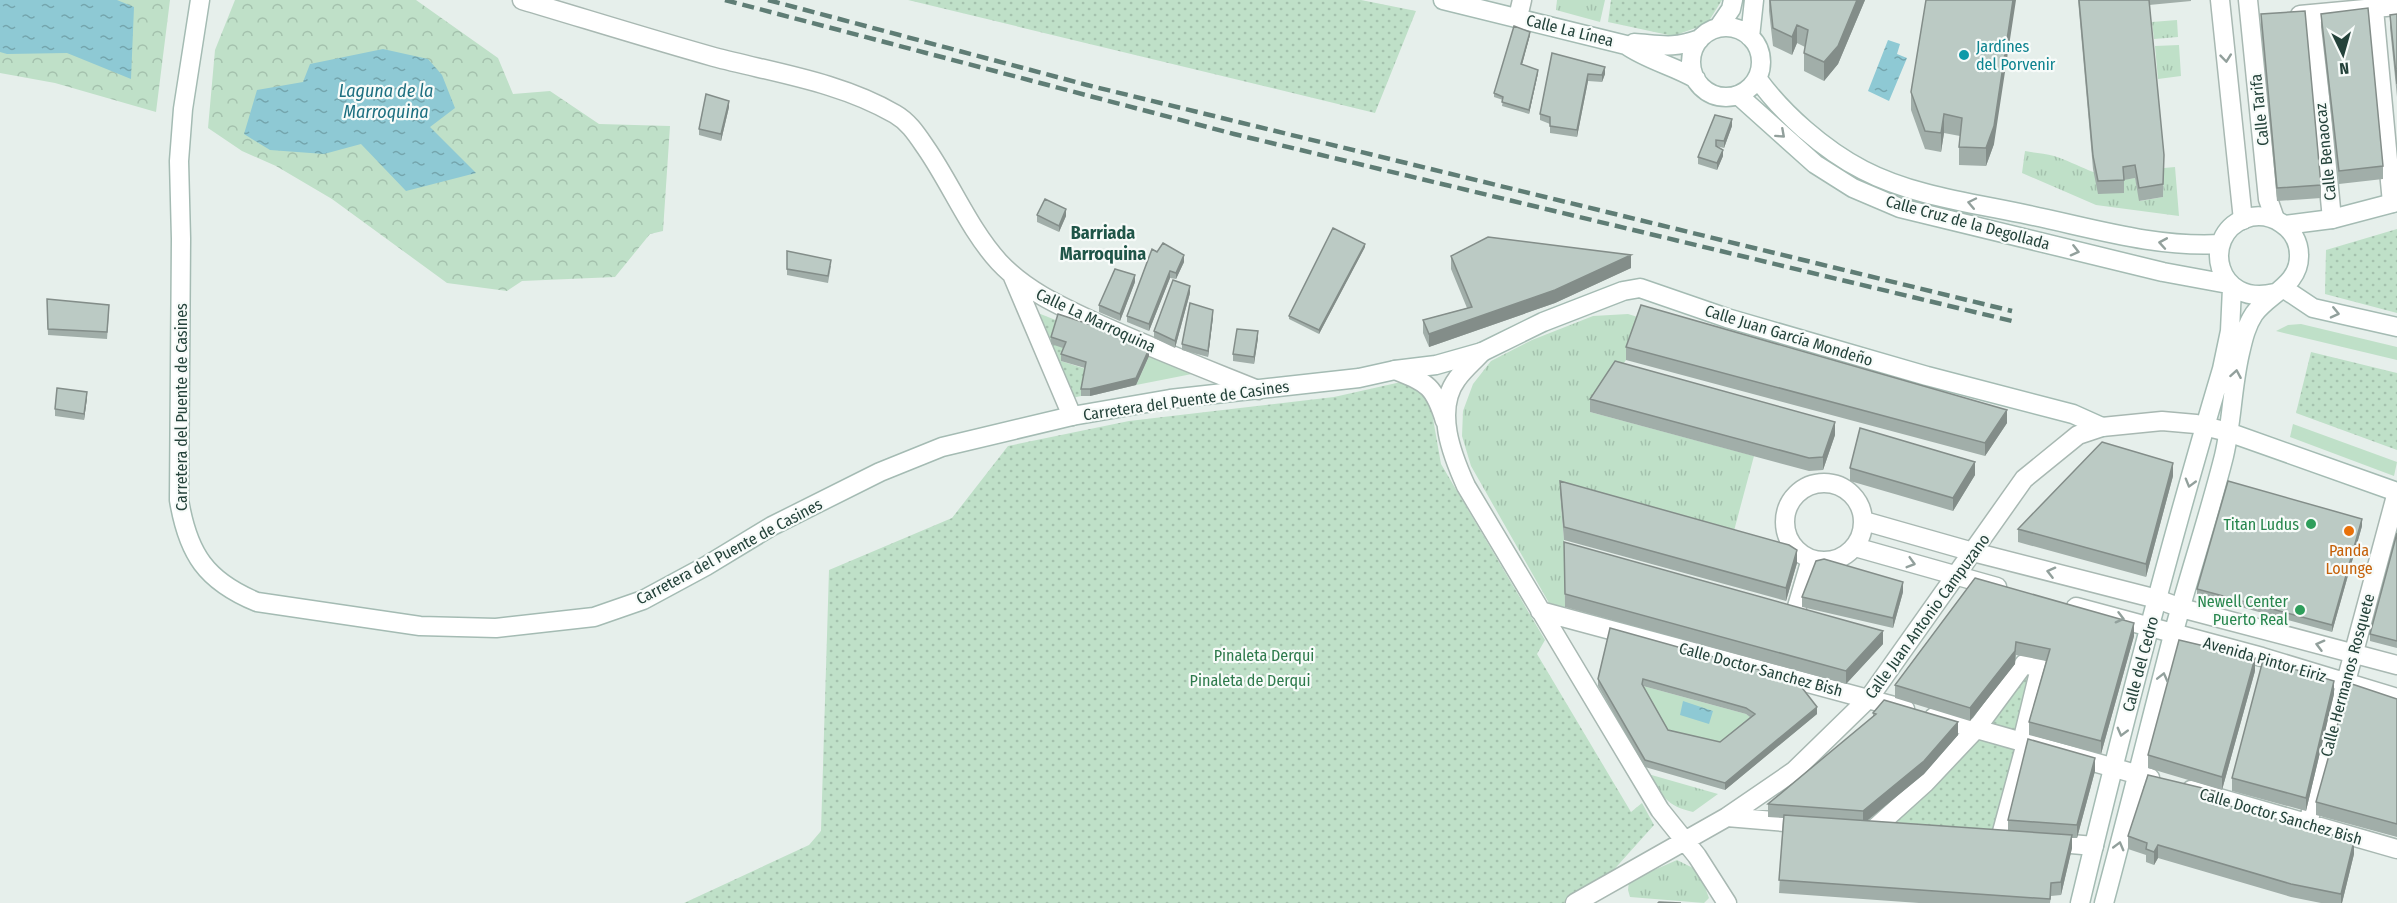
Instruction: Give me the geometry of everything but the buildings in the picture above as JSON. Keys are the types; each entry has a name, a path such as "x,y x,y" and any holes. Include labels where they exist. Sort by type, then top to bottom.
{"street":[{"name":"Carretera del Puente de Casines","path":"200,0 185,98 179,161 181,239 179,500 184,529 201,563 231,592 256,603 420,626 496,628 594,617 643,600 772,526 880,472 942,447 1072,416 1170,399 1359,378"},
{"name":"Calle La Marroquina","path":"522,0 714,57 797,77 858,96 905,121 940,168 982,239 1012,275 1036,294 1131,339 1258,390"},
{"name":"Calle La Línea","path":"1443,0 1520,9 1626,45 1635,51 1671,65 1696,80"},
{"path":"1718,28 1730,28 1750,37 1757,46 1760,56 1761,68 1757,78 1752,86 1738,95 1715,96 1705,90 1696,80 1692,71 1691,59 1700,39 1718,28 1731,9 1733,0"},
{"path":"1750,37 1754,0"},
{"name":"Calle Tarifa","path":"2220,0 2243,220"},
{"name":"Calle Tarifa","path":"2248,0 2268,199 2280,222"},
{"path":"2222,22 2397,6"},
{"path":"2280,222 2297,243 2298,268 2292,279 2279,290 2253,296 2230,286 2220,266 2221,244 2226,234 2243,220 2253,217 2280,222 2332,219 2395,203 2374,9"},
{"name":"Calle Benaocaz","path":"2312,14 2332,219"},
{"name":"Calle La Línea","path":"1626,45 1634,43 1662,47 1675,46 1700,39"},
{"name":"Calle Cruz de la Degollada","path":"1757,78 1771,98 1827,148 1863,170 1906,189 2169,244 2221,244"},
{"name":"Calle Cruz de la Degollada","path":"1738,95 1815,164 1853,188 1900,208 2230,286"},
{"path":"2297,243 2332,219"},
{"path":"1012,275 1072,416"},
{"name":"Calle del Cedro","path":"2080,903 2149,626 2206,426 2230,332 2230,286"},
{"name":"Calle Juan García Mondeño","path":"1359,378 1395,370 1436,365 1482,352 1544,322 1623,291 1640,288 1727,318 1927,376 2073,414 2102,428"},
{"path":"2279,290 2313,308 2397,327"},
{"name":"Calle del Cedro","path":"2104,903 2174,634 2224,455 2236,373 2245,334 2254,314 2279,290"},
{"name":"Calle Juan García Mondeño","path":"1482,352 1456,381 1449,398 1446,424 1450,447 1466,486 1659,810 1686,841 1727,903"},
{"path":"1432,393 1432,376 1436,365 1456,381"},
{"path":"1395,370 1425,382 1440,406 1446,424"},
{"name":"Calle Juan Antonio Campuzano","path":"1575,903 1606,895 1794,771 1869,698 2024,479 2078,435 2102,428 2162,421 2206,426 2228,432"},
{"path":"2228,432 2397,492"},
{"path":"1834,484 1846,489 1861,508 1864,520 1860,539 1855,547 1846,555 1834,560 1811,559 1795,547 1786,530 1785,517 1789,504 1797,494 1815,485 1834,484"},
{"name":"Calle Hermanos Rosquete","path":"2308,824 2354,654 2368,592 2397,492"},
{"name":"Avenida Pintor Eiriz","path":"1864,520 1972,552 2157,599 2181,608 2397,665"},
{"path":"1855,547 2013,591"},
{"path":"1796,610 1811,559"},
{"name":"Avenida Pintor Eiriz","path":"2058,603 2149,626 2397,698"},
{"path":"1774,604 1818,617"},
{"name":"Calle Doctor Sanchez Bish","path":"1540,610 2113,766 2397,849"},
{"path":"1874,829 1925,783 1976,729 2024,664 2040,668 2001,839"},
{"path":"1727,817 1829,825"},
{"path":"1852,827 1897,831"},
{"path":"1978,837 2094,846"}],"green space":[{"path":"0,0 170,0 156,112 55,83 0,73"},
{"path":"235,0 416,0 498,58 513,94 550,91 599,124 670,126 663,231 650,234 615,277 522,281 507,291 447,283 332,199 276,166 242,151 208,128 215,50"},
{"path":"908,0 1361,0 1416,11 1375,113"},
{"path":"1557,0 1605,0 1600,22 1556,10"},
{"path":"1611,0 1722,0 1707,24 1673,36 1608,22"},
{"path":"2177,20 2178,37 2154,39 2152,22"},
{"path":"2179,45 2181,76 2158,79 2155,46"},
{"path":"2025,151 2054,156 2104,176 2135,178 2140,201 2163,197 2164,168 2175,167 2179,216 2096,205 2022,173"},
{"path":"2397,229 2397,313 2325,294 2326,250"},
{"path":"1033,311 1058,321 1066,349 1061,361 1086,369 1081,396 1072,398"},
{"path":"1628,314 1641,318 1626,360 1590,412 1754,456 1731,542 1560,494 1564,540 1565,607 1549,603 1471,466 1462,436 1463,411 1473,384 1491,361 1532,340 1593,316"},
{"path":"2301,324 2397,347 2397,360 2276,331 2288,325"},
{"path":"2311,352 2397,373 2397,450 2296,413"},
{"path":"1149,356 1197,373 1136,385"},
{"name":"Pinaleta Derqui","path":"1401,382 1428,390 1441,464 1545,640 1537,654 1631,812 1642,803 1654,825 1584,903 684,903 809,845 821,831 829,570 952,518 1008,446 1129,421 1334,397"},
{"path":"2293,424 2397,462 2394,476 2290,437"},
{"path":"2025,670 2033,671 2019,733 1986,725"},
{"path":"1643,686 1746,714 1755,720 1720,749 1668,737 1642,691"},
{"path":"1977,737 2018,748 1995,831 1886,824"},
{"path":"1648,774 1718,794 1693,812 1684,810 1666,799"},
{"path":"1677,860 1699,871 1709,898 1704,903 1630,897 1629,881"}],"water":[{"path":"0,0 117,0 134,7 131,79 67,53 7,54 0,52"},
{"path":"1888,40 1900,44 1897,54 1907,58 1889,101 1868,91"},
{"name":"Laguna de la Marroquina","path":"383,49 428,59 442,75 455,108 430,127 476,173 406,191 361,144 324,154 270,150 244,134 257,90 303,82 310,64"},
{"path":"1683,701 1713,711 1709,724 1680,715"}],"railway":[{"path":"725,0 1234,134 2012,321"},
{"path":"768,0 1087,85 2012,311"}],"place":[{"name":"Jardínes del Porvenir","path":"1964,55"},
{"name":"Titan Ludus","path":"2311,524"},
{"name":"Panda Lounge","path":"2349,531"},
{"name":"Newell Center Puerto Real","path":"2300,610"}],"district":[{"name":"Barriada Marroquina","path":"1103,243"}],"park label":[{"name":"Pinaleta de Derqui","path":"1250,680"}]}
